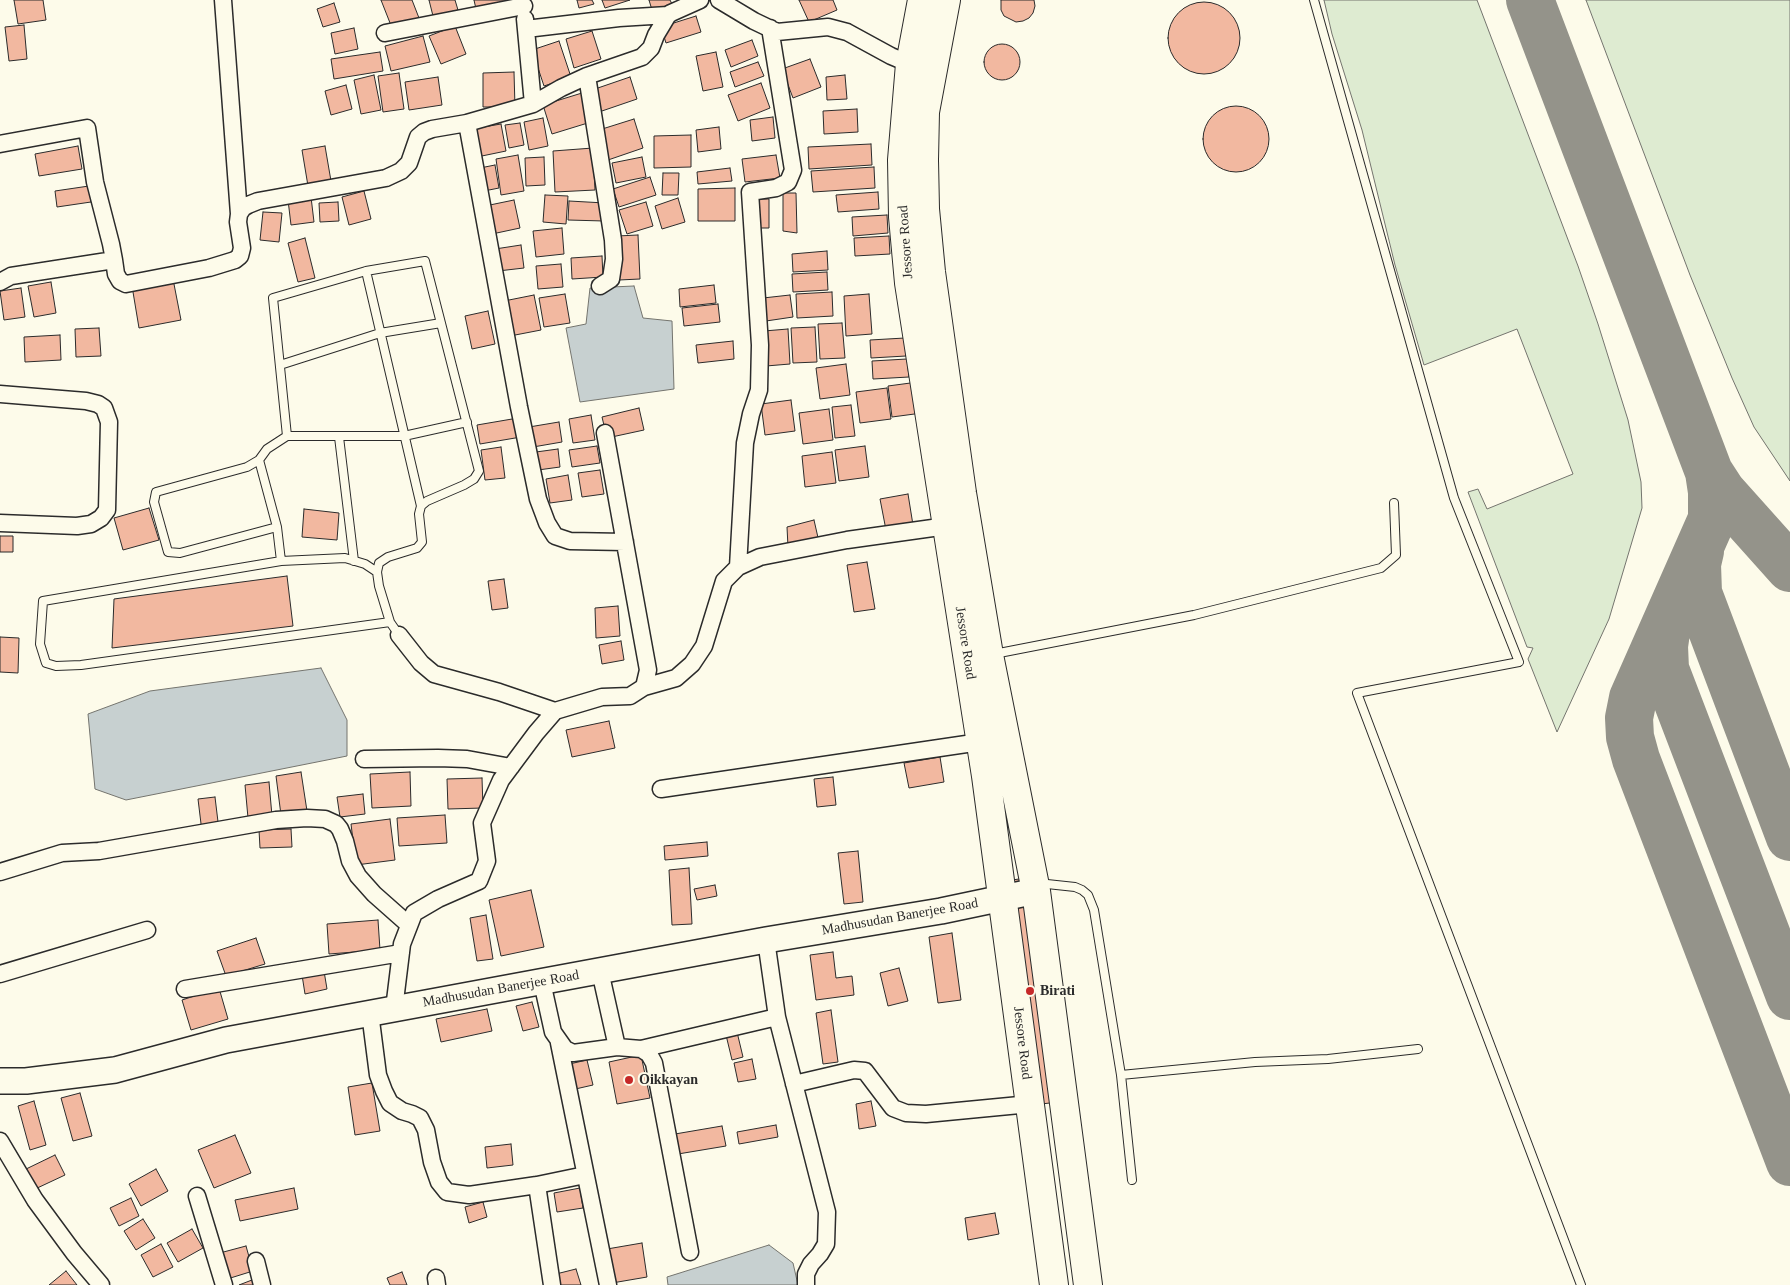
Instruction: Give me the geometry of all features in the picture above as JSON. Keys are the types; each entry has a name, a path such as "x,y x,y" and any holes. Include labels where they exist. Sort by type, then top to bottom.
{"highway":[{"name":"Jessore Road","path":"922,0 910,64 902,160 903,217 909,283 1003,899 1030,1104 1048,1284"},
{"path":"946,0 925,112 925,209 931,272 961,484 989,655 1036,891 1088,1285"}],"main road":[{"name":"Madhusudan Banerjee Road","path":"0,1081 26,1081 114,1070 226,1040 600,970 1003,899 1036,891"}],"street":[{"path":"0,144 87,128 95,182 111,244 116,274 120,281 126,284 209,268 235,260 240,256 242,248 238,222 239,214 223,0"},
{"path":"526,29 609,19 668,15 700,0"},
{"path":"719,0 777,32 828,27 847,32 910,64"},
{"path":"385,33 523,3 533,104"},
{"path":"239,214 243,208 258,201 386,178 401,171 409,163 418,137 432,129 467,122 533,104 587,76 642,57 651,48 668,15"},
{"path":"738,567 745,444 751,414 759,390 760,345 750,192 776,188 788,182 793,170 770,28"},
{"path":"587,76 613,240 613,271 611,279 600,286"},
{"path":"467,122 519,407 538,499 547,523 555,536 570,541 625,542"},
{"path":"0,282 11,276 114,260"},
{"path":"0,394 86,401 98,404 104,408 109,422 107,510 101,518 91,524 77,526 0,524"},
{"path":"605,433 648,670 644,688"},
{"path":"585,1175 537,1185 470,1195 447,1192 439,1182 432,1162 426,1130 420,1118 402,1111 390,1103 378,1075 382,1011 401,954 402,944 414,913 438,899 479,881 487,862 482,824 501,780 555,711 602,696 630,696 644,688 676,678 692,664 704,646 724,581 738,567 760,557 847,540 947,526"},
{"path":"394,628 420,663 434,674 499,692 555,711"},
{"path":"661,789 980,742"},
{"path":"364,759 438,758 511,766"},
{"path":"0,872 62,853 99,851 276,820 325,819 336,824 340,829 350,861 358,876 374,894 409,925"},
{"path":"0,974 147,930"},
{"path":"766,940 777,1017 827,1212 826,1244 806,1274 806,1285"},
{"path":"185,989 401,954"},
{"path":"600,970 617,1048"},
{"path":"542,982 553,1032 565,1050 573,1053 617,1048 641,1049 777,1017"},
{"path":"559,1043 608,1285"},
{"path":"641,1049 649,1054 657,1072 690,1252"},
{"path":"794,1084 854,1070 865,1071 894,1108 906,1113 926,1114 1030,1104"},
{"path":"0,1140 35,1200 95,1283"},
{"path":"537,1185 552,1285"},
{"path":"197,1196 224,1285"},
{"path":"256,1261 262,1285"}],"lane":[{"path":"1314,0 1454,498 1519,662 1357,693 1580,1285"},
{"path":"287,436 273,298 366,271 425,261 479,471 474,479 464,485 420,506"},
{"path":"366,271 420,506 422,542 417,548 388,557 380,563 377,572 379,586 394,628 81,665 56,666 46,663 43,657 40,644 43,601 281,562 345,558 365,564 377,572"},
{"path":"280,365 380,333 441,323"},
{"path":"277,527 180,553 168,552 154,502 156,492 247,466 259,460 267,449 287,436 404,436 467,422"},
{"path":"339,437 354,561"},
{"path":"259,460 277,527 281,562"},
{"path":"989,655 1194,615 1381,568 1396,556 1394,503"},
{"path":"1036,891 1047,884 1066,886 1082,890 1091,900 1121,1075 1132,1180"},
{"path":"1121,1075 1255,1062 1328,1059 1418,1049"}],"green space":[{"path":"1324,0 1477,0 1578,266 1598,324 1628,420 1641,482 1642,508 1609,619 1557,732 1528,659 1533,648 1527,647 1468,492 1478,489 1487,509 1573,474 1517,329 1424,365 1395,265 1362,130 1332,34"},
{"path":"1586,0 1790,0 1790,481 1754,427 1732,378 1690,275"}],"shaded area":[{"path":"634,286 643,318 672,321 674,389 580,402 566,328 586,324 590,288"},
{"path":"321,668 347,720 347,756 126,800 95,789 88,714 150,691"},
{"path":"769,1245 793,1263 798,1285 668,1285 667,1277"}],"building":[{"path":"14,0 43,0 46,20 18,24"},
{"path":"381,0 412,0 419,18 392,28"},
{"path":"429,0 455,0 458,10 433,16"},
{"path":"474,0 513,0 476,9"},
{"path":"577,0 592,0 594,4 579,8"},
{"path":"602,0 630,0 605,8"},
{"path":"649,0 670,0 672,4 652,10"},
{"path":"799,0 833,0 837,10 809,22"},
{"path":"1001,0 1034,0 1033,13 1029,18 1016,22 1004,16 1001,10"},
{"path":"1204,2 1224,8 1234,18 1240,38 1234,58 1224,68 1204,74 1184,68 1174,58 1168,38 1174,18 1184,8"},
{"path":"334,3 340,22 323,27 317,9"},
{"path":"696,16 701,32 666,43 661,27"},
{"path":"24,25 27,59 9,61 5,27"},
{"path":"455,26 466,54 441,64 429,36"},
{"path":"354,28 358,49 335,54 331,33"},
{"path":"592,31 601,59 574,68 566,39"},
{"path":"423,36 430,62 391,71 385,46"},
{"path":"752,40 758,56 731,67 725,50"},
{"path":"559,41 571,77 544,86 532,50"},
{"path":"1002,44 1009,45 1015,49 1019,55 1019,69 1015,75 1009,79 1002,80 995,79 989,75 985,69 984,62 985,55 989,49 995,45"},
{"path":"380,52 383,71 334,79 331,59"},
{"path":"716,52 723,87 703,91 696,56"},
{"path":"810,59 821,87 793,98 782,69"},
{"path":"758,62 764,76 735,87 730,72"},
{"path":"514,72 515,107 483,107 483,73"},
{"path":"399,73 404,109 383,112 378,76"},
{"path":"374,75 381,110 361,114 354,80"},
{"path":"845,75 847,99 827,100 826,77"},
{"path":"438,77 442,105 409,110 405,82"},
{"path":"630,77 637,99 599,112 592,90"},
{"path":"761,83 770,108 738,121 728,95"},
{"path":"346,85 352,109 331,115 325,91"},
{"path":"582,93 591,122 552,134 543,105"},
{"path":"1236,106 1248,109 1259,116 1266,127 1269,139 1266,151 1259,162 1248,169 1236,172 1224,169 1213,162 1206,151 1203,139 1206,127 1213,116 1224,109"},
{"path":"857,109 858,132 824,134 823,111"},
{"path":"773,117 775,138 752,141 750,120"},
{"path":"543,118 548,146 529,150 524,122"},
{"path":"634,119 643,148 608,160 599,130"},
{"path":"520,123 524,145 509,148 505,125"},
{"path":"501,124 506,151 477,157 472,129"},
{"path":"719,127 721,149 698,152 696,130"},
{"path":"691,135 691,167 654,168 654,136"},
{"path":"871,144 872,165 809,169 808,147"},
{"path":"78,146 82,169 39,176 35,154"},
{"path":"325,146 331,181 308,186 302,150"},
{"path":"593,148 595,190 555,192 553,151"},
{"path":"518,155 524,191 501,195 496,159"},
{"path":"776,155 780,178 745,182 742,159"},
{"path":"544,157 545,185 526,186 525,158"},
{"path":"642,157 646,177 616,183 612,163"},
{"path":"495,165 499,188 484,191 480,168"},
{"path":"874,167 875,188 813,192 811,171"},
{"path":"730,168 732,181 698,184 697,172"},
{"path":"663,173 679,173 678,195 662,195"},
{"path":"650,177 656,195 619,207 613,189"},
{"path":"89,186 91,202 57,207 55,191"},
{"path":"735,188 735,221 698,221 698,189"},
{"path":"364,191 371,219 349,225 342,197"},
{"path":"878,192 879,209 838,212 836,195"},
{"path":"783,193 796,193 797,233 783,231"},
{"path":"545,195 568,196 566,224 543,222"},
{"path":"311,197 314,222 291,225 288,200"},
{"path":"678,198 685,222 662,229 655,206"},
{"path":"754,199 769,199 769,228 754,228"},
{"path":"514,200 520,228 492,234 485,206"},
{"path":"569,201 605,203 604,221 568,220"},
{"path":"338,202 339,221 320,222 319,203"},
{"path":"646,202 653,226 627,234 619,210"},
{"path":"263,212 282,213 279,242 260,240"},
{"path":"887,215 888,233 853,236 852,217"},
{"path":"562,228 564,254 536,257 533,231"},
{"path":"638,235 640,279 619,280 617,236"},
{"path":"889,236 890,254 855,256 854,238"},
{"path":"305,238 315,278 298,282 288,243"},
{"path":"521,245 524,268 498,271 495,249"},
{"path":"827,251 828,270 793,272 792,254"},
{"path":"602,256 603,277 572,279 571,258"},
{"path":"561,264 563,287 538,289 536,266"},
{"path":"827,272 828,290 793,292 792,274"},
{"path":"173,279 181,320 139,328 132,286"},
{"path":"51,282 56,313 34,317 28,286"},
{"path":"714,285 716,303 680,307 679,289"},
{"path":"21,288 25,317 4,320 0,291"},
{"path":"832,292 833,316 797,318 796,294"},
{"path":"565,294 570,323 544,327 539,298"},
{"path":"869,294 872,334 846,336 844,296"},
{"path":"534,295 541,330 510,336 504,301"},
{"path":"790,295 793,317 766,321 763,298"},
{"path":"718,304 720,322 684,326 682,308"},
{"path":"488,311 495,344 472,349 465,316"},
{"path":"842,323 845,358 820,359 818,324"},
{"path":"815,327 817,362 793,363 791,328"},
{"path":"99,328 101,356 76,357 75,329"},
{"path":"788,329 790,364 766,366 764,331"},
{"path":"60,335 61,360 25,362 24,337"},
{"path":"905,338 906,356 871,358 870,340"},
{"path":"733,341 734,359 698,363 696,345"},
{"path":"907,359 909,377 873,379 872,361"},
{"path":"846,364 850,395 820,399 816,368"},
{"path":"918,382 922,413 892,417 888,386"},
{"path":"887,388 891,419 860,423 856,392"},
{"path":"791,400 795,431 765,435 761,404"},
{"path":"851,405 855,436 835,438 832,407"},
{"path":"639,408 644,430 607,438 602,417"},
{"path":"829,409 833,440 803,444 799,413"},
{"path":"591,415 595,440 573,443 569,419"},
{"path":"518,418 521,437 480,444 477,425"},
{"path":"559,422 562,442 533,447 529,427"},
{"path":"597,446 600,463 572,467 569,450"},
{"path":"865,446 869,477 839,481 835,450"},
{"path":"501,447 505,478 485,480 481,450"},
{"path":"558,449 560,467 538,470 536,452"},
{"path":"832,452 836,483 805,487 802,456"},
{"path":"600,470 604,494 582,497 578,473"},
{"path":"568,475 572,500 550,503 546,479"},
{"path":"908,494 913,525 886,530 880,499"},
{"path":"149,508 159,540 123,550 114,518"},
{"path":"304,509 339,513 337,540 302,537"},
{"path":"814,520 819,542 788,547 787,527"},
{"path":"0,536 13,536 13,552 0,552"},
{"path":"867,562 875,609 854,612 847,565"},
{"path":"287,576 293,626 112,648 114,599"},
{"path":"504,579 508,608 492,610 488,581"},
{"path":"618,606 620,636 596,638 595,608"},
{"path":"0,637 19,638 18,673 0,672"},
{"path":"621,641 624,660 602,664 599,645"},
{"path":"609,721 615,748 572,757 566,730"},
{"path":"940,757 944,782 909,788 904,763"},
{"path":"301,772 307,811 281,815 276,776"},
{"path":"410,772 411,806 372,808 370,774"},
{"path":"833,777 836,805 817,807 814,779"},
{"path":"482,778 483,808 448,809 447,779"},
{"path":"269,782 272,816 248,818 245,785"},
{"path":"363,794 365,814 340,817 337,797"},
{"path":"215,797 219,830 202,832 198,799"},
{"path":"445,815 447,843 399,846 397,818"},
{"path":"390,819 395,860 356,865 351,824"},
{"path":"291,829 292,847 260,848 259,830"},
{"path":"707,842 708,856 665,860 664,846"},
{"path":"858,851 863,902 844,904 838,853"},
{"path":"689,868 692,924 672,925 669,870"},
{"name":"Birati","path":"1026,878 1058,1102 1033,1105 1005,881"},
{"path":"715,885 717,896 697,900 694,889"},
{"path":"531,890 544,947 501,956 489,900"},
{"path":"486,915 493,959 477,961 470,918"},
{"path":"378,920 380,950 329,954 327,924"},
{"path":"952,933 961,1000 938,1003 929,937"},
{"path":"256,938 265,964 226,976 217,951"},
{"path":"833,952 836,978 852,976 854,995 816,1000 810,955"},
{"path":"899,968 908,1001 888,1006 880,973"},
{"path":"324,971 327,989 305,994 302,975"},
{"path":"219,988 228,1019 191,1030 182,1000"},
{"path":"532,1002 539,1027 523,1031 516,1006"},
{"path":"487,1009 492,1031 441,1042 436,1019"},
{"path":"831,1010 838,1062 823,1064 816,1013"},
{"path":"737,1032 743,1057 732,1060 726,1035"},
{"name":"Oikkayan","path":"641,1055 650,1098 617,1104 609,1062"},
{"path":"752,1059 756,1079 738,1082 734,1063"},
{"path":"587,1060 593,1085 571,1090 565,1065"},
{"path":"372,1083 380,1131 355,1135 348,1087"},
{"path":"80,1093 92,1136 73,1141 61,1098"},
{"path":"34,1101 46,1145 30,1150 18,1106"},
{"path":"871,1101 876,1126 859,1129 856,1104"},
{"path":"776,1125 778,1137 739,1144 737,1132"},
{"path":"722,1126 726,1146 678,1154 675,1134"},
{"path":"235,1135 251,1173 214,1188 198,1150"},
{"path":"511,1144 513,1165 487,1168 485,1147"},
{"path":"55,1155 65,1175 33,1190 24,1170"},
{"path":"156,1169 168,1191 141,1206 129,1184"},
{"path":"294,1188 298,1209 240,1221 235,1200"},
{"path":"580,1188 583,1208 557,1212 554,1193"},
{"path":"131,1198 139,1216 119,1226 110,1208"},
{"path":"483,1202 487,1217 469,1223 465,1207"},
{"path":"995,1213 999,1234 968,1240 965,1218"},
{"path":"143,1219 155,1238 136,1250 124,1231"},
{"path":"192,1229 203,1248 178,1262 167,1243"},
{"path":"642,1243 647,1277 612,1283 607,1249"},
{"path":"161,1244 173,1267 153,1277 141,1255"},
{"path":"246,1246 253,1271 224,1280 216,1254"},
{"path":"576,1269 581,1285 555,1285 552,1275"},
{"path":"66,1271 77,1285 49,1285"},
{"path":"402,1272 407,1285 390,1285 387,1278"},
{"path":"252,1280 254,1285 239,1285"}],"taxiway":[{"path":"1530,0 1709,472 1722,492 1790,568"},
{"path":"1709,472 1712,492 1712,519 1633,698 1629,718 1630,737 1636,759 1790,1162"},
{"path":"1700,551 1697,564 1698,593 1790,837"},
{"path":"1667,625 1664,646 1665,669 1790,996"}],"place":[{"name":"Birati","path":"1030,991"},
{"name":"Oikkayan","path":"629,1080"}]}
